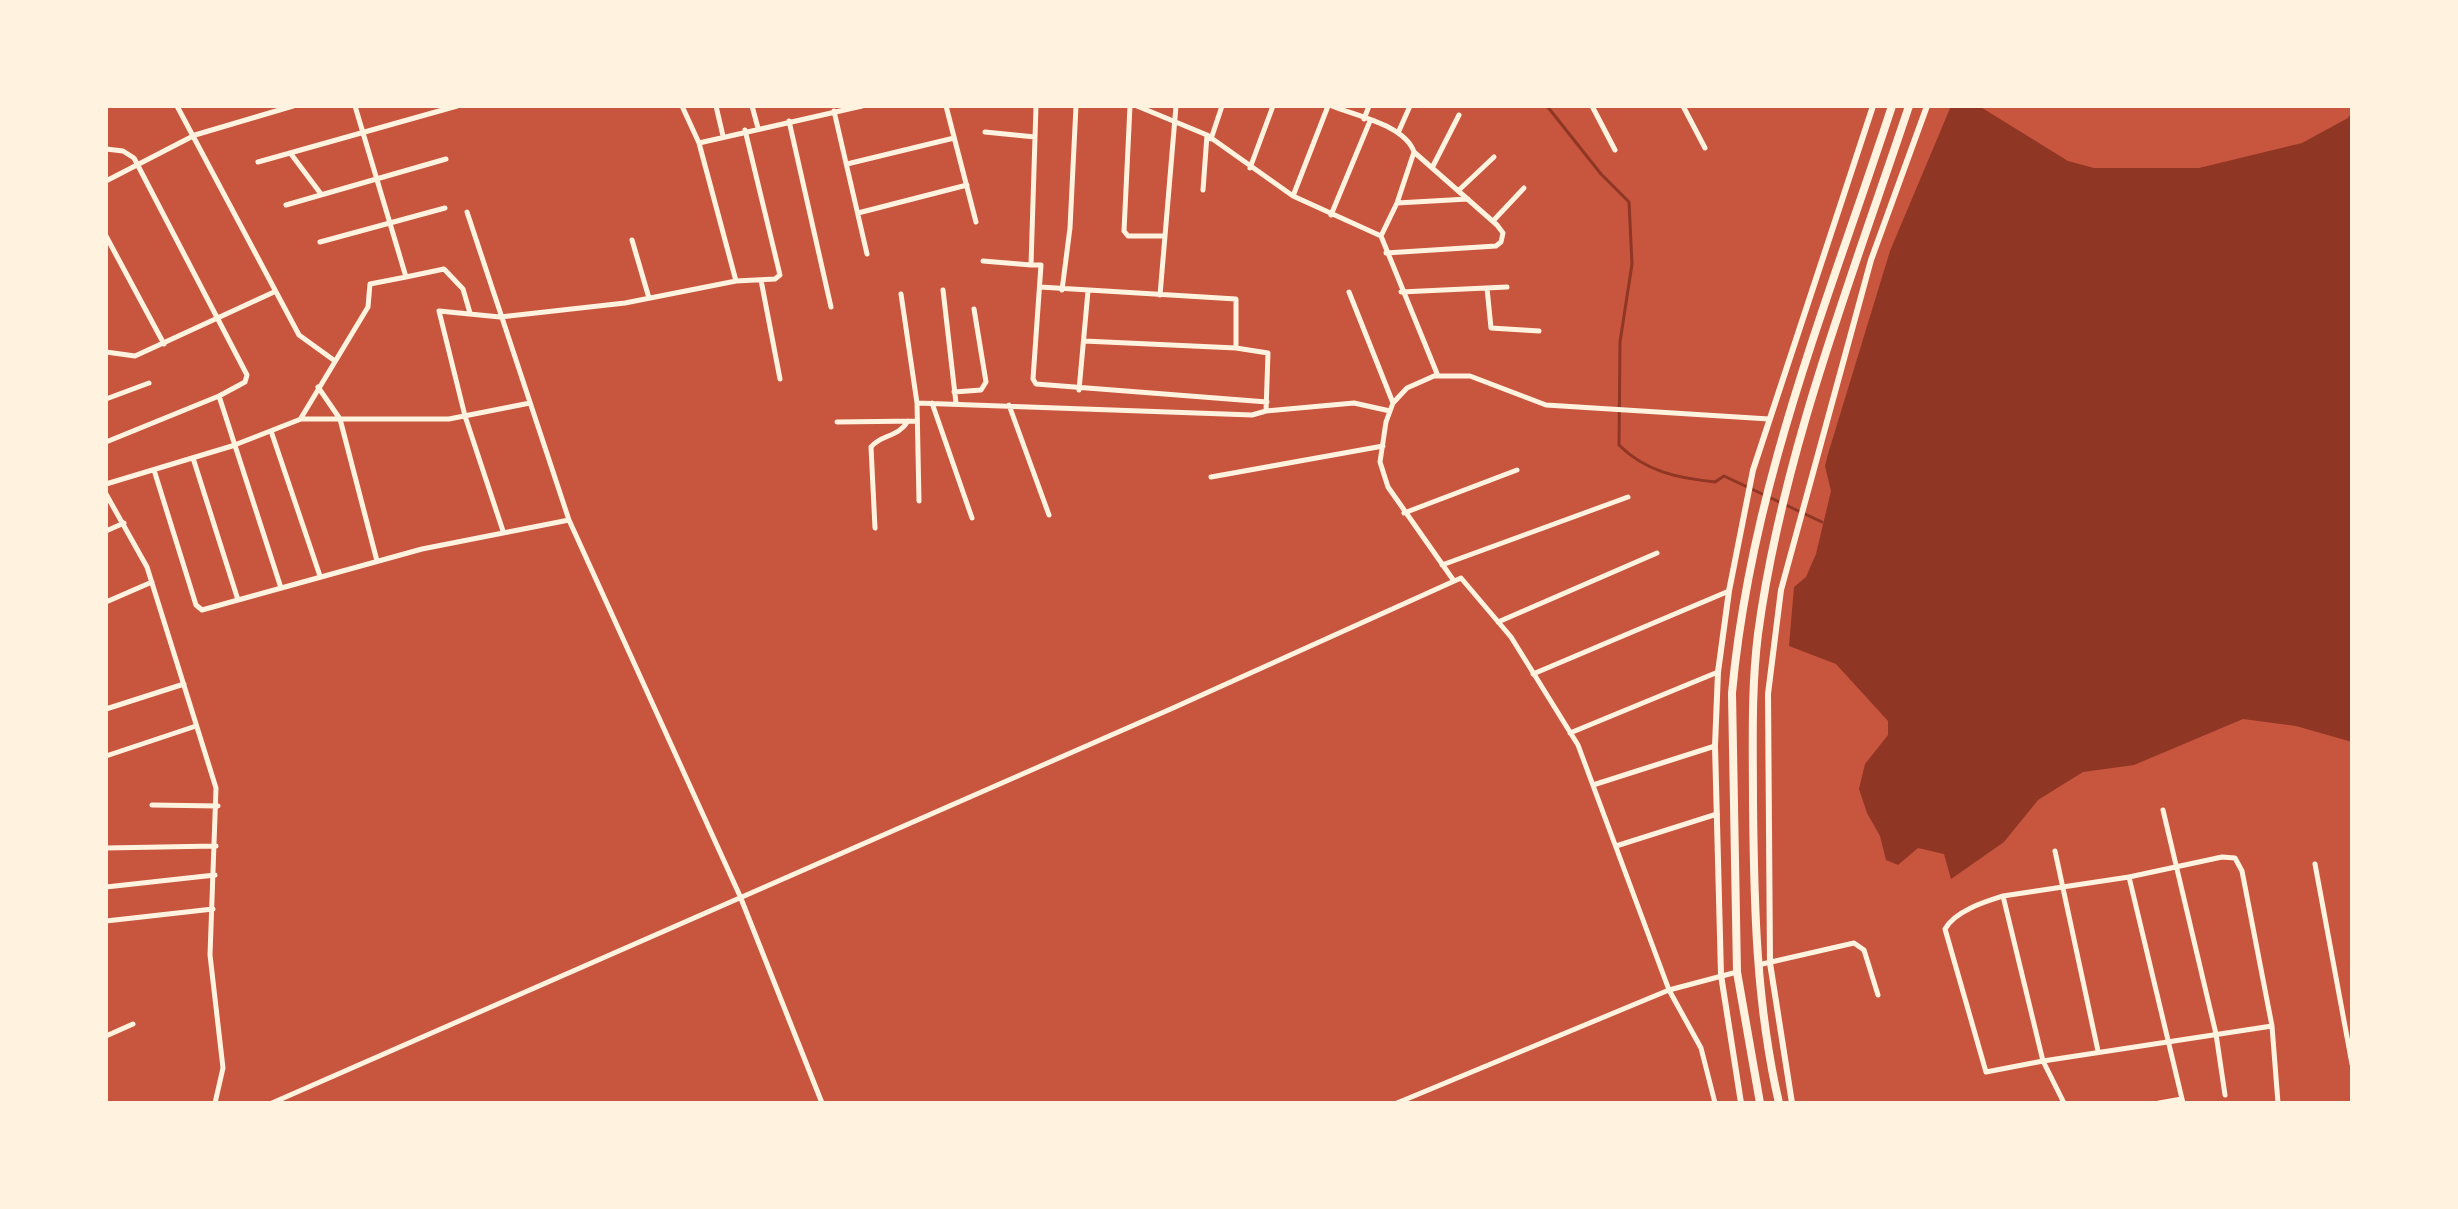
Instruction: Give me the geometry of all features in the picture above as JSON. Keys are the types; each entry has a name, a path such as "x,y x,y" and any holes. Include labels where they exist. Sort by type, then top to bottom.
{"highway":[{"path":"1760,1103 1737,972 1732,693 1746,588 1770,474 1892,106"},
{"path":"1779,1103 1757,966 1753,697 1758,633 1783,513 1821,363 1909,106"}],"street":[{"path":"177,106 299,335 335,361"},
{"path":"106,181 195,135 293,106"},
{"path":"355,106 406,277"},
{"path":"258,162 457,106"},
{"path":"682,106 699,143 736,281"},
{"path":"716,106 723,136"},
{"path":"752,106 758,128"},
{"path":"699,143 745,130 862,106"},
{"path":"946,106 976,222"},
{"path":"1031,265 1036,106"},
{"path":"1062,290 1070,228 1076,106"},
{"path":"1130,106 1124,231 1128,236 1165,236"},
{"path":"1137,106 1209,137 1293,196 1381,236"},
{"path":"1160,295 1176,106"},
{"path":"1203,190 1209,137 1222,106"},
{"path":"1250,168 1273,106"},
{"path":"1293,196 1333,106 1398,133 1411,144 1414,152 1433,166 1503,233 1496,246 1386,253"},
{"path":"1331,215 1367,120 1369,106"},
{"path":"1398,133 1410,106"},
{"path":"1592,106 1615,150"},
{"path":"1683,106 1705,148"},
{"path":"1741,1103 1721,975 1715,746 1718,672 1729,591 1753,470 1873,106"},
{"path":"1792,1103 1770,963 1768,694 1781,590 1871,260 1927,106"},
{"path":"834,111 867,254"},
{"path":"1433,166 1459,115"},
{"path":"789,121 831,307"},
{"path":"503,531 465,416 455,362 438,314 442,309 500,317 649,298 780,275 745,130"},
{"path":"985,132 1035,137"},
{"path":"847,164 954,138"},
{"path":"106,149 123,151 137,164 247,375 245,382 219,396 106,442"},
{"path":"1414,152 1397,203 1381,236 1401,292 1438,376"},
{"path":"290,153 321,194"},
{"path":"1459,190 1494,157"},
{"path":"286,205 446,159"},
{"path":"858,213 967,185"},
{"path":"1493,221 1524,188"},
{"path":"1397,203 1469,199"},
{"path":"320,242 445,208"},
{"path":"467,212 569,520 740,896 822,1103"},
{"path":"106,236 164,344"},
{"path":"632,240 649,298"},
{"path":"983,261 1041,265 1034,382 1040,386 1267,402"},
{"path":"301,419 368,307 370,284 444,269 463,289 470,313"},
{"path":"761,280 780,379"},
{"path":"1040,287 1236,299 1236,348"},
{"path":"1401,292 1507,287"},
{"path":"1487,288 1491,328 1539,331"},
{"path":"943,290 956,403"},
{"path":"1079,390 1088,291"},
{"path":"106,352 135,356 274,292"},
{"path":"1349,292 1393,403"},
{"path":"901,294 917,403 919,501"},
{"path":"954,392 981,390 986,382 974,309"},
{"path":"1084,341 1236,348 1268,353 1266,411"},
{"path":"1454,581 1404,513 1388,487 1380,462 1390,411 1407,388 1438,376 1470,376 1546,405 1645,408 1769,419"},
{"path":"106,399 149,383"},
{"path":"318,387 340,419 377,561"},
{"path":"219,396 232,446 281,588"},
{"path":"106,484 232,446 301,419 465,416 530,403"},
{"path":"917,403 1252,415 1354,403 1390,411"},
{"path":"932,403 972,518"},
{"path":"1009,405 1049,515"},
{"path":"875,528 871,447 876,441 899,434 908,421"},
{"path":"837,422 917,421"},
{"path":"271,431 320,576"},
{"path":"1211,477 1383,446"},
{"path":"193,458 238,600"},
{"path":"154,470 198,609 377,561 503,531 569,520"},
{"path":"1404,513 1517,470"},
{"path":"106,494 124,523 152,582 216,788 218,806 210,955 223,1068 215,1103"},
{"path":"1442,565 1628,497"},
{"path":"106,531 124,523"},
{"path":"1498,622 1657,553"},
{"path":"272,1103 1117,733 1461,578 1498,622 1570,733 1593,785 1669,990 1701,1048 1715,1103"},
{"path":"106,602 152,582"},
{"path":"1533,674 1729,591"},
{"path":"1570,733 1718,672"},
{"path":"106,709 184,684"},
{"path":"106,756 196,726"},
{"path":"1593,785 1715,746"},
{"path":"152,805 218,806"},
{"path":"2163,810 2216,1034 2225,1095"},
{"path":"1616,846 1717,814"},
{"path":"106,848 216,846"},
{"path":"2055,851 2098,1051"},
{"path":"2272,1026 2098,1051 1986,1072 1982,1069 1946,935 1948,924 1974,906 2003,896 2129,877 2222,857 2235,858 2240,863 2272,1026 2278,1103"},
{"path":"2315,864 2352,1064"},
{"path":"106,887 215,875"},
{"path":"2129,877 2182,1101 2159,1103"},
{"path":"2003,896 2043,1061 2064,1103"},
{"path":"106,921 213,909"},
{"path":"1757,966 1859,944 1864,950 1878,995"},
{"path":"1397,1103 1669,990 1737,972"},
{"path":"106,1036 133,1024"}],"shaded area":[{"path":"1951,106 1979,106 2068,161 2094,168 2199,168 2302,143 2348,118 2352,112 2352,742 2296,726 2243,719 2134,765 2083,772 2038,800 2004,842 1951,879 1944,854 1918,848 1898,865 1886,860 1880,836 1867,813 1859,789 1865,764 1888,735 1888,721 1836,664 1789,646 1794,587 1806,577 1816,554 1831,491 1825,466 1828,454 1890,251"}],"waterway":[{"path":"1547,106 1601,174 1629,202 1632,264 1620,342 1619,445 1651,468 1715,482 1724,476 1822,522"}]}
